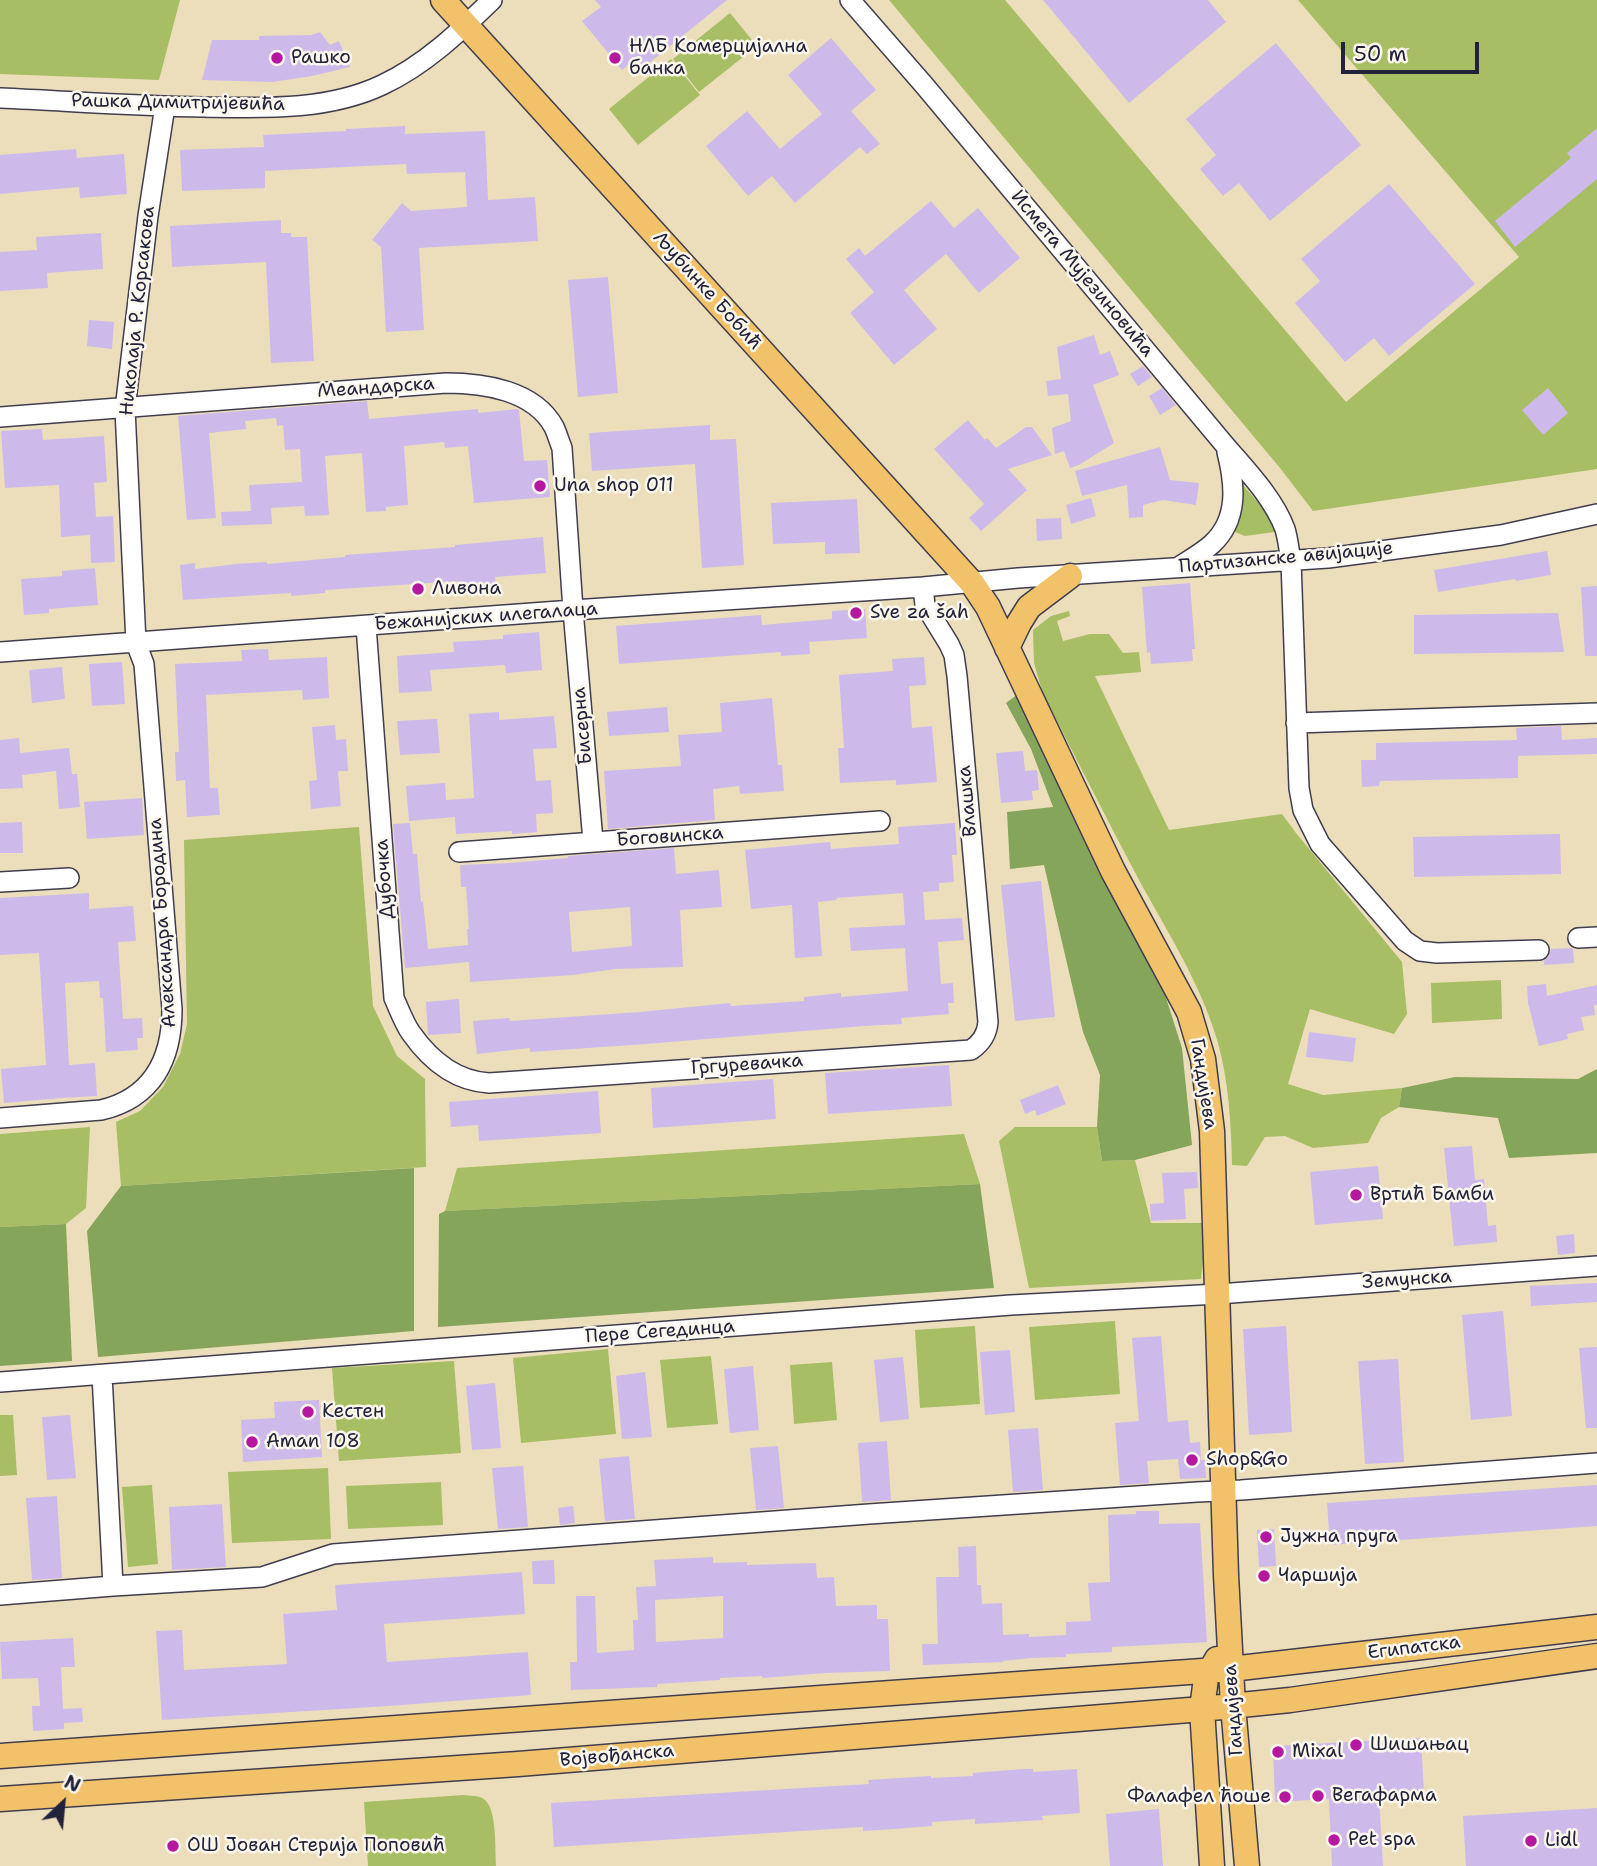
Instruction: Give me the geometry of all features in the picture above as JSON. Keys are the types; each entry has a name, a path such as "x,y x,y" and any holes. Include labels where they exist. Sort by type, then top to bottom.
{"main road":[{"name":"Љубинке Бобић","path":"443,0 972,583"},
{"path":"1007,648 1018,623 1029,607 1070,576"},
{"name":"Гандијева","path":"972,583 988,607 1114,870 1189,1012 1200,1046 1212,1131 1222,1491 1230,1638 1220,1670 1204,1685 1202,1709 1212,1866"},
{"name":"Египатска","path":"1220,1670 1597,1628"},
{"name":"Египатска","path":"1233,1706 1597,1656"},
{"name":"Гандијева","path":"1220,1670 1233,1706 1247,1866"},
{"path":"0,1756 1220,1670"},
{"name":"Војвођанска","path":"0,1799 518,1764 1233,1706"}],"street":[{"name":"Рашка Димитријевића","path":"0,98 266,108 341,100 383,85 420,63 446,44 492,0"},
{"name":"Исмета Мујезиновића","path":"850,0 1224,444 1267,496 1279,517 1287,537 1291,561 1299,788 1309,825 1331,858 1414,948 1427,953 1539,950"},
{"name":"Николаја Р. Корсакова","path":"136,643 125,408 148,216 165,106"},
{"name":"Меандарска","path":"0,417 446,383 466,383 503,390 528,401 541,411 554,426 562,448 573,610"},
{"path":"1178,568 1214,542 1229,517 1234,499 1233,474 1224,444"},
{"name":"Партизанске авијације","path":"972,583 1352,555 1512,533 1597,514"},
{"name":"Бежанијских илегалаца","path":"0,652 972,583"},
{"name":"Влашка","path":"923,587 925,604 949,644 956,664 988,1022"},
{"name":"Бисерна","path":"573,610 593,841"},
{"name":"Дубочка","path":"366,626 394,998 410,1032 433,1060 459,1077 489,1083"},
{"name":"Александра Бородина","path":"0,1118 101,1111 117,1107 143,1091 152,1081 167,1049 172,1029 170,981 144,664 136,643"},
{"path":"1296,723 1597,713"},
{"name":"Боговинска","path":"459,852 880,821"},
{"path":"0,882 69,878"},
{"name":"Гргуревачка","path":"489,1083 971,1050 983,1039 988,1022"},
{"name":"Земунска","path":"1218,1294 1597,1266"},
{"name":"Пере Сегединца","path":"0,1382 969,1308 1218,1294"},
{"path":"102,1375 113,1586"},
{"path":"0,1595 262,1577 333,1554 1597,1463"}],"green space":[{"path":"0,0 180,0 159,80 0,74"},
{"path":"889,0 1005,0 1346,402 1519,257 1298,0 1597,0 1597,469 1313,511"},
{"path":"730,13 757,46 699,92 673,59"},
{"path":"671,59 700,95 638,145 609,109"},
{"path":"1243,485 1268,514 1275,532 1245,536 1230,530"},
{"path":"1069,611 1070,616 1057,621 1063,641 1090,634 1109,634 1123,653 1139,652 1141,672 1095,676 1169,830 1282,814 1402,962 1407,1014 1394,1034 1310,1009 1288,1084 1323,1095 1402,1088 1399,1107 1381,1118 1368,1143 1313,1148 1285,1136 1265,1137 1247,1166 1232,1165 1225,1073 1203,1000 1043,694 1034,663 1033,630 1051,616"},
{"path":"1018,694 1161,982 1182,1048 1192,1145 1135,1160 1102,1161 1097,1127 1100,1075 1083,1032 1044,865 1010,869 1007,812 1053,807 1031,749 1006,703"},
{"path":"359,827 373,1006 397,1056 425,1079 426,1167 121,1186 116,1122 140,1111 163,1087 180,1054 187,1024 184,840"},
{"path":"1501,980 1502,1019 1432,1023 1431,983"},
{"path":"1597,1069 1597,1153 1509,1158 1498,1118 1399,1107 1402,1088 1455,1077 1578,1079"},
{"path":"90,1127 86,1208 66,1224 0,1227 0,1134"},
{"path":"1015,1127 1097,1127 1102,1161 1135,1160 1151,1223 1207,1223 1201,1279 1029,1288 999,1141"},
{"path":"964,1134 980,1184 445,1211 457,1168"},
{"path":"414,1168 414,1331 98,1357 87,1231 121,1186"},
{"path":"980,1184 994,1288 438,1327 439,1214 445,1211"},
{"path":"66,1224 72,1361 0,1366 0,1227"},
{"path":"1115,1321 1120,1394 1035,1400 1029,1327"},
{"path":"975,1326 980,1404 920,1408 915,1330"},
{"path":"608,1349 616,1434 521,1443 513,1358"},
{"path":"711,1356 718,1424 667,1428 660,1360"},
{"path":"454,1361 461,1453 339,1461 332,1368"},
{"path":"832,1362 837,1420 794,1424 790,1365"},
{"path":"0,1415 13,1415 17,1475 0,1476"},
{"path":"328,1468 331,1539 232,1543 228,1472"},
{"path":"441,1482 443,1525 348,1529 346,1486"},
{"path":"152,1485 158,1564 128,1567 122,1487"},
{"path":"463,1795 480,1797 489,1805 495,1831 496,1866 368,1866 364,1802"}],"building":[{"path":"595,0 727,0 643,68 635,59 622,70 582,21 601,7"},
{"path":"1043,0 1208,0 1226,22 1129,103"},
{"name":"Рашко","path":"320,32 330,45 339,41 350,67 272,82 202,80 212,40 259,40 259,36 312,35"},
{"path":"831,38 876,90 851,111 880,144 867,154 860,147 795,203 772,176 748,196 706,146 747,111 780,149 822,114 788,75"},
{"path":"1276,43 1361,145 1270,221 1239,183 1223,196 1200,169 1216,155 1186,119"},
{"path":"405,126 405,134 485,131 488,200 535,197 538,241 419,248 424,330 386,332 381,247 372,240 402,203 411,211 467,207 465,172 407,174 406,164 265,171 265,188 182,191 180,150 264,147 263,135"},
{"path":"1597,128 1597,179 1515,247 1495,221 1571,158 1567,153"},
{"path":"76,149 77,158 124,154 127,194 80,198 79,187 0,194 0,155"},
{"path":"1389,184 1475,284 1389,356 1374,338 1345,362 1295,303 1320,281 1301,259"},
{"path":"931,201 954,228 978,208 1020,258 979,293 946,254 904,290 937,329 894,365 850,313 874,292 846,259 859,248 865,256"},
{"path":"281,220 281,233 291,233 291,237 307,237 314,361 271,363 266,262 172,267 170,226"},
{"path":"101,233 103,269 47,273 48,288 0,291 0,252 37,250 36,237"},
{"path":"608,277 618,393 578,397 568,280"},
{"path":"89,320 114,322 112,349 87,346"},
{"path":"1094,335 1100,355 1110,351 1119,375 1093,385 1114,443 1070,468 1064,451 1055,454 1052,428 1071,421 1068,394 1048,396 1046,381 1061,379 1057,347"},
{"path":"1143,366 1152,377 1138,386 1130,374"},
{"path":"1162,388 1176,405 1160,415 1149,396"},
{"path":"1548,388 1568,413 1543,435 1522,410"},
{"path":"367,401 369,419 478,409 478,413 519,410 524,461 547,460 550,497 474,503 468,446 445,448 444,442 404,446 408,505 386,507 386,511 366,512 362,453 325,456 329,515 305,516 304,506 271,508 272,524 222,526 221,512 251,511 249,485 302,482 300,449 285,450 283,425 277,426 276,418 245,421 246,429 209,433 216,518 187,520 178,416"},
{"path":"968,420 985,440 987,438 996,448 1026,427 1032,427 1052,455 1008,469 1027,490 981,531 969,518 984,504 934,449"},
{"path":"710,425 710,440 736,439 744,565 702,568 695,464 592,471 589,433"},
{"path":"42,429 43,440 104,436 107,482 94,483 96,517 113,516 115,562 91,563 90,535 61,537 59,485 5,488 1,431"},
{"path":"1160,447 1170,480 1199,483 1196,505 1163,500 1143,505 1143,517 1129,518 1127,485 1082,496 1075,471"},
{"path":"1091,498 1096,516 1071,524 1066,505"},
{"path":"857,499 860,553 825,554 825,542 773,544 771,503"},
{"path":"1061,518 1062,539 1037,541 1036,519"},
{"path":"543,537 546,573 495,577 496,584 458,587 458,581 325,590 325,593 291,596 291,593 183,600 180,565 195,563 195,569 236,564 267,564"},
{"path":"1547,551 1551,575 1438,592 1434,570"},
{"path":"95,568 98,605 49,609 49,613 24,615 21,579 62,576 62,571"},
{"path":"1190,583 1195,649 1192,649 1193,661 1151,664 1150,652 1147,653 1142,587"},
{"path":"1597,586 1597,656 1585,656 1581,587"},
{"path":"865,609 867,638 809,642 810,654 781,656 781,652 619,664 616,626 761,615 762,625 832,619 832,611"},
{"path":"1558,613 1564,652 1414,654 1414,615"},
{"path":"539,632 542,670 506,673 505,665 430,670 432,691 399,693 397,656 454,652 453,642 503,639 503,635"},
{"path":"268,649 269,660 327,657 329,698 303,700 302,690 206,695 210,788 218,788 220,815 187,817 185,780 176,781 175,752 179,752 175,664 242,661 241,650"},
{"path":"924,657 926,685 909,686 912,728 932,726 937,782 896,785 896,780 840,783 838,748 844,748 839,675 893,671 892,659"},
{"path":"122,662 125,704 92,706 89,664"},
{"path":"62,667 65,699 32,703 29,670"},
{"path":"772,698 778,765 782,765 784,791 740,794 739,786 713,789 715,820 608,829 604,771 681,766 678,735 722,732 720,703"},
{"path":"667,707 669,732 609,736 607,712"},
{"path":"499,712 499,720 554,716 557,748 533,749 536,781 551,780 553,813 536,814 537,832 512,834 512,831 456,834 455,817 409,821 406,786 445,783 446,800 474,798 469,714"},
{"path":"437,719 440,753 400,755 397,721"},
{"path":"335,725 336,740 346,739 348,771 338,771 341,806 311,809 309,781 317,780 312,727"},
{"path":"1561,726 1562,740 1597,738 1597,754 1518,756 1518,778 1380,781 1379,786 1362,787 1361,760 1376,760 1376,743 1517,740 1516,728"},
{"path":"19,738 20,753 69,748 72,774 77,774 80,807 59,809 56,771 22,775 23,788 0,789 0,740"},
{"path":"1023,751 1025,771 1037,770 1039,790 1032,791 1033,800 1001,803 996,753"},
{"path":"142,798 144,835 87,839 84,802"},
{"path":"22,822 23,853 0,853 0,823"},
{"path":"410,823 413,854 417,854 428,949 468,945 466,887 461,887 460,865 674,848 676,874 719,870 722,907 680,910 683,967 615,969 573,975 470,982 469,962 405,968 393,824","holes":["630,907 632,946 572,952 569,912"]},
{"path":"955,823 957,855 952,855 954,882 939,883 939,891 923,892 925,920 962,918 964,940 938,942 941,984 953,983 954,1003 948,1003 949,1014 901,1018 902,1024 530,1052 530,1048 477,1054 473,1021 640,1012 730,1003 731,1006 804,1001 804,997 841,993 841,997 908,991 905,948 851,951 849,928 905,925 903,893 818,902 822,956 795,958 792,905 751,909 745,850 830,842 831,849 899,844 898,827"},
{"path":"1560,834 1561,874 1414,877 1413,837"},
{"path":"1041,881 1055,1017 1015,1021 1001,885"},
{"path":"89,893 89,909 133,906 136,941 118,942 123,1019 142,1018 143,1038 137,1038 138,1050 106,1052 103,998 100,998 99,981 65,983 69,1065 95,1063 97,1096 4,1103 1,1069 46,1065 39,953 0,955 0,898"},
{"path":"1571,948 1574,963 1544,965 1551,949"},
{"path":"1546,984 1547,996 1597,985 1597,1005 1594,1005 1595,1015 1581,1017 1584,1030 1567,1034 1568,1039 1539,1046 1528,1003 1527,986"},
{"path":"459,999 461,1033 428,1035 426,1002"},
{"path":"1309,1032 1356,1038 1353,1062 1306,1057"},
{"path":"949,1065 952,1106 828,1114 825,1073"},
{"path":"773,1079 776,1119 653,1128 651,1088"},
{"path":"1058,1085 1066,1104 1037,1116 1035,1110 1025,1114 1020,1100"},
{"path":"598,1091 601,1133 479,1141 478,1125 451,1127 449,1102"},
{"path":"1472,1146 1475,1180 1484,1179 1488,1226 1496,1225 1497,1242 1454,1246 1444,1148"},
{"path":"1378,1166 1383,1219 1315,1225 1310,1172"},
{"path":"1197,1172 1198,1188 1184,1189 1186,1219 1151,1221 1150,1204 1164,1203 1162,1173"},
{"path":"1574,1234 1575,1253 1558,1255 1556,1236"},
{"path":"1597,1283 1597,1302 1531,1306 1530,1286"},
{"path":"1503,1311 1512,1416 1471,1420 1462,1315"},
{"path":"1286,1326 1292,1432 1249,1435 1243,1329"},
{"path":"1161,1336 1168,1422 1188,1420 1190,1443 1200,1442 1206,1478 1180,1479 1178,1459 1147,1461 1149,1483 1120,1485 1115,1423 1139,1421 1132,1338"},
{"path":"1597,1347 1597,1428 1586,1428 1579,1348"},
{"path":"1010,1350 1015,1412 985,1415 980,1352"},
{"path":"903,1357 909,1419 880,1422 874,1360"},
{"path":"1398,1359 1404,1462 1365,1464 1358,1361"},
{"path":"753,1366 759,1430 730,1433 724,1369"},
{"path":"645,1372 652,1437 622,1439 616,1376"},
{"path":"495,1383 501,1448 472,1450 466,1386"},
{"path":"319,1400 322,1457 243,1462 241,1420 275,1418 274,1402"},
{"path":"70,1415 76,1478 47,1480 42,1417"},
{"path":"1038,1428 1043,1490 1013,1492 1008,1430"},
{"path":"887,1441 891,1500 862,1502 858,1443"},
{"path":"778,1446 784,1508 756,1510 750,1448"},
{"path":"629,1456 635,1519 605,1521 599,1459"},
{"path":"523,1466 528,1527 498,1529 492,1468"},
{"path":"1597,1485 1597,1526 1330,1545 1327,1503"},
{"path":"57,1496 62,1578 32,1580 26,1498"},
{"path":"222,1504 226,1567 172,1570 169,1507"},
{"path":"573,1506 575,1523 560,1525 558,1508"},
{"path":"1136,1511 1159,1511 1159,1524 1200,1523 1207,1642 1112,1647 1112,1652 1066,1654 1066,1657 923,1665 922,1644 938,1644 936,1577 959,1577 958,1547 976,1546 977,1585 981,1585 982,1604 1002,1603 1003,1635 1066,1635 1066,1622 1091,1621 1088,1583 1110,1582 1108,1515 1136,1514"},
{"path":"1274,1529 1276,1566 1259,1567 1257,1530"},
{"path":"713,1557 713,1563 747,1562 747,1565 816,1563 817,1578 834,1577 836,1606 877,1605 877,1619 888,1619 890,1671 720,1678 657,1684 657,1687 571,1690 570,1662 577,1662 576,1596 595,1596 597,1653 634,1650 633,1620 638,1620 636,1587 656,1586 654,1560","holes":["723,1596 723,1638 656,1642 655,1600"]},
{"path":"554,1560 555,1584 533,1584 532,1561"},
{"path":"522,1572 525,1614 384,1624 387,1662 528,1652 531,1695 162,1720 156,1631 182,1630 184,1670 287,1664 283,1614 337,1610 335,1585"},
{"path":"73,1638 75,1667 61,1667 63,1709 82,1708 83,1722 64,1723 64,1729 33,1731 32,1706 40,1706 38,1678 2,1679 0,1642"},
{"path":"1421,1738 1424,1794 1379,1796 1383,1866 1332,1866 1329,1799 1275,1802 1273,1746"},
{"path":"1033,1769 1033,1772 1077,1769 1080,1813 1042,1816 1043,1820 975,1824 975,1819 932,1822 932,1826 894,1829 863,1831 863,1827 554,1847 551,1803 869,1784 868,1780 973,1776 973,1773"},
{"name":"Lidl","path":"1597,1808 1597,1866 1466,1866 1463,1816"},
{"path":"1159,1809 1163,1866 1110,1866 1106,1814"}],"place":[{"name":"Рашко","path":"277,58"},
{"name":"НЛБ Комерцијална банка","path":"615,58"},
{"name":"Una shop 011","path":"540,486"},
{"name":"Ливона","path":"418,589"},
{"name":"Sve za šah","path":"856,613"},
{"name":"Вртић Бамби","path":"1356,1195"},
{"name":"Кестен","path":"308,1412"},
{"name":"Aman 108","path":"252,1442"},
{"name":"Shop&Go","path":"1192,1460"},
{"name":"Јужна пруга","path":"1266,1537"},
{"name":"Чаршија","path":"1264,1576"},
{"name":"Шишањац","path":"1356,1745"},
{"name":"Mixal","path":"1278,1752"},
{"name":"Вегафарма","path":"1318,1796"},
{"name":"Фалафел ћоше","path":"1285,1797"},
{"name":"Pet spa","path":"1334,1840"},
{"name":"Lidl","path":"1531,1841"},
{"name":"ОШ Јован Стерија Поповић","path":"173,1846"}]}
